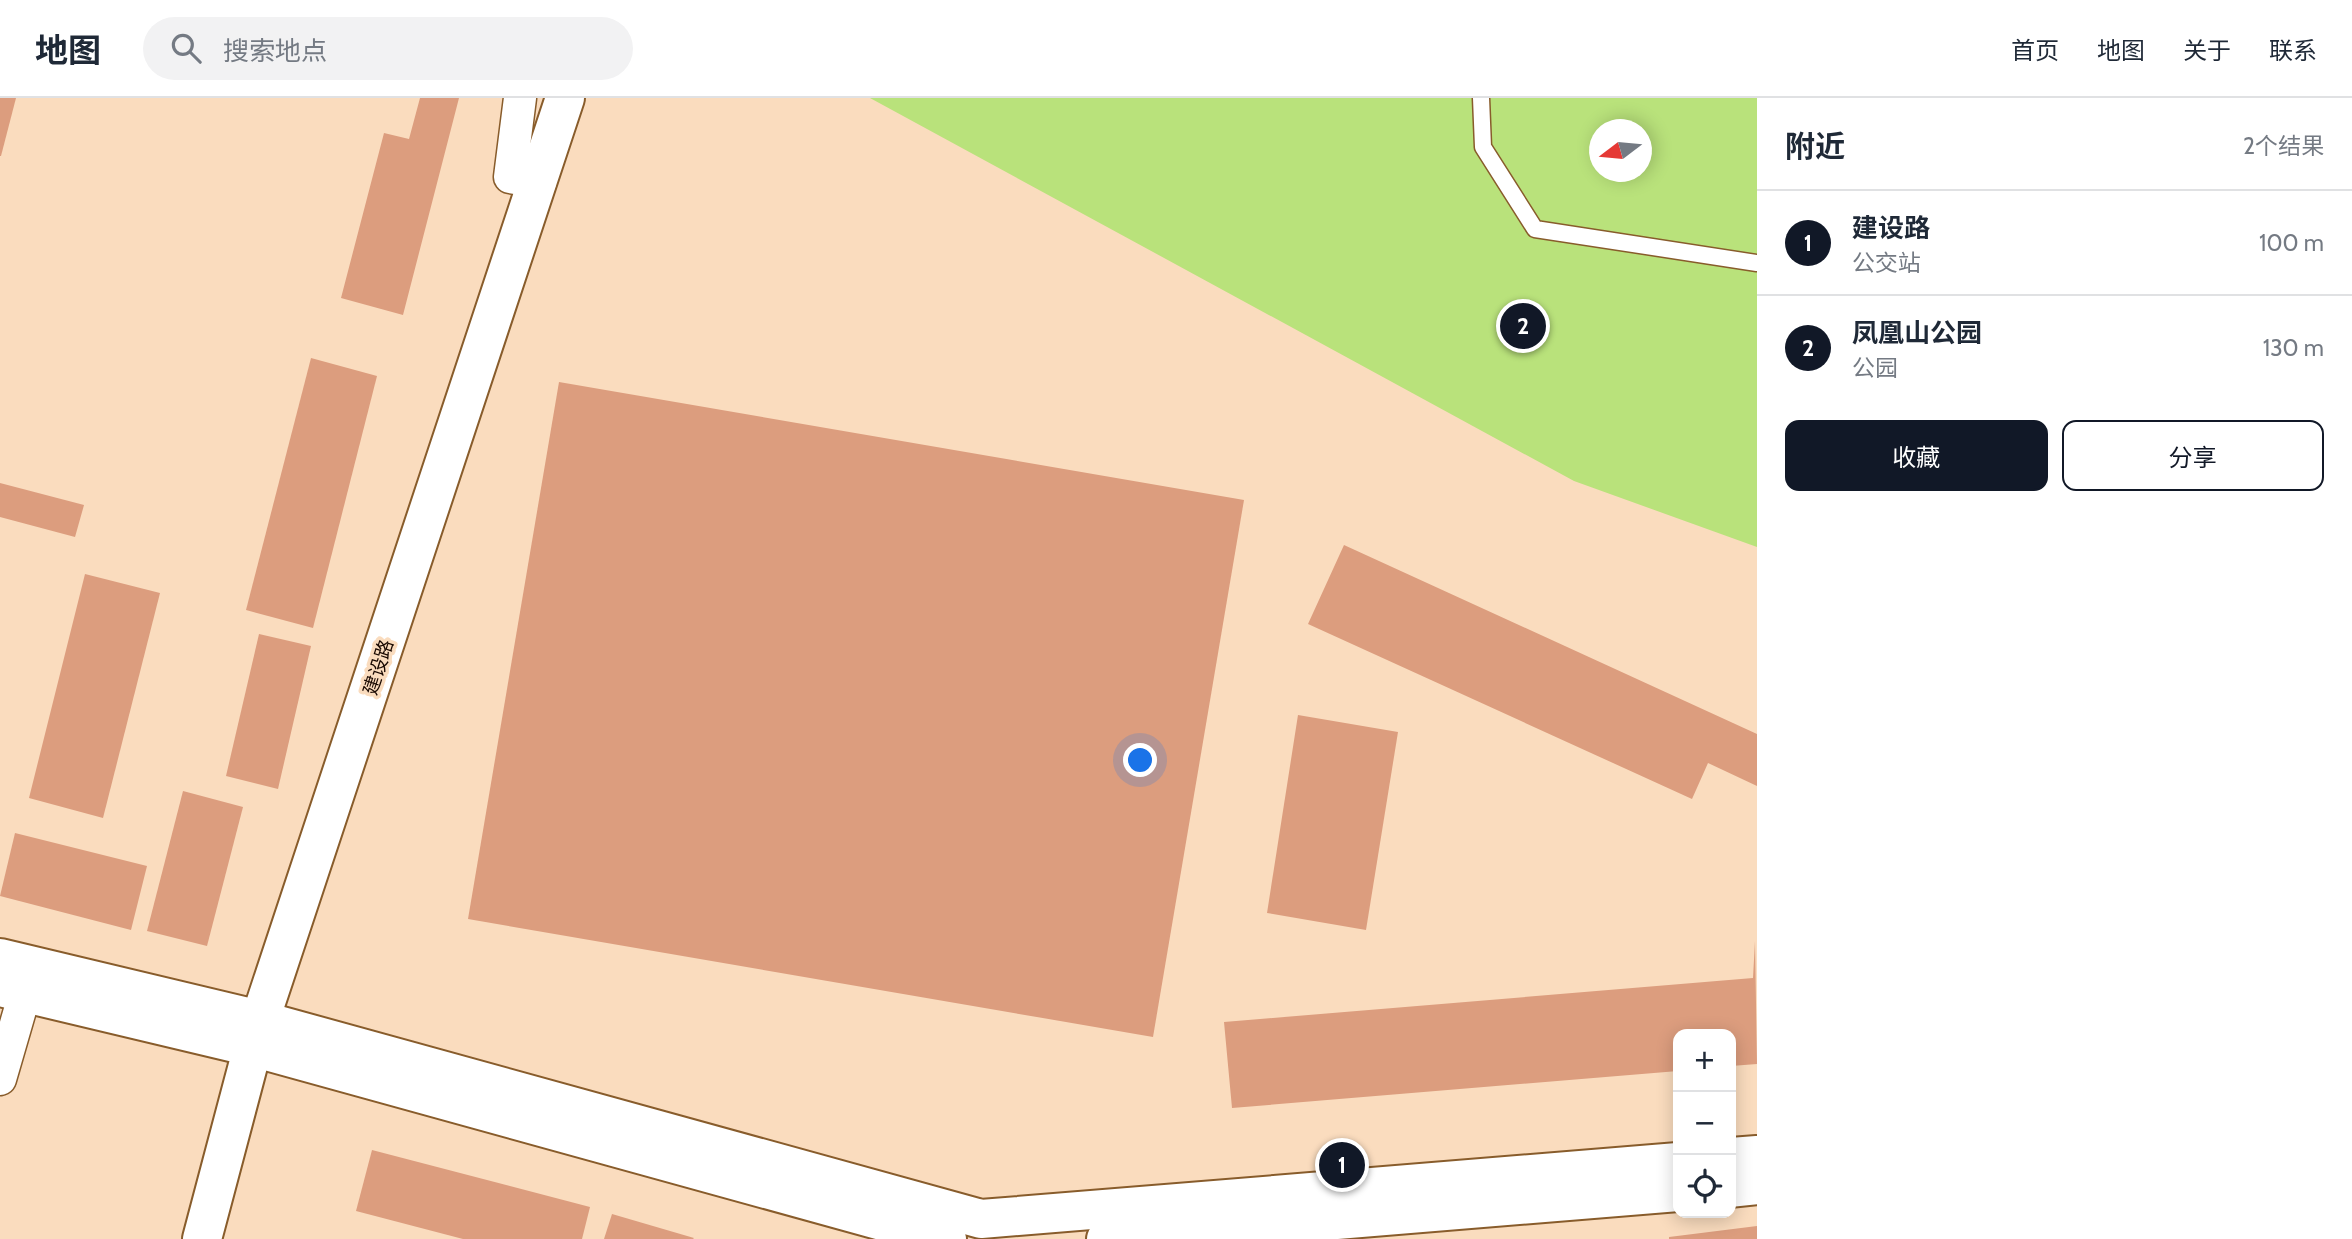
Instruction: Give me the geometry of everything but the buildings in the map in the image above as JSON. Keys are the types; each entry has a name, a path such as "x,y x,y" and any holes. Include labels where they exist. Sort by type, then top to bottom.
{"main road":[{"name":"建设路","path":"202,1239 256,1033 540,182 565,98"},
{"path":"0,958 947,1239"},
{"path":"12,990 256,1033 981,1219 1673,1162"},
{"path":"1736,1157 1757,1155"},
{"path":"1736,1187 1757,1185"},
{"path":"1106,1239 1673,1192"}],"street":[{"path":"520,98 510,177 540,182"},
{"path":"0,1080 12,990"}],"lane":[{"path":"1481,98 1483,146 1535,229 1757,263"}],"green space":[{"path":"870,98 1757,98 1757,547 1574,481"}],"place":[{"name":"凤凰山公园","path":"1523,326"},
{"name":"建设路","path":"1342,1165"}]}
